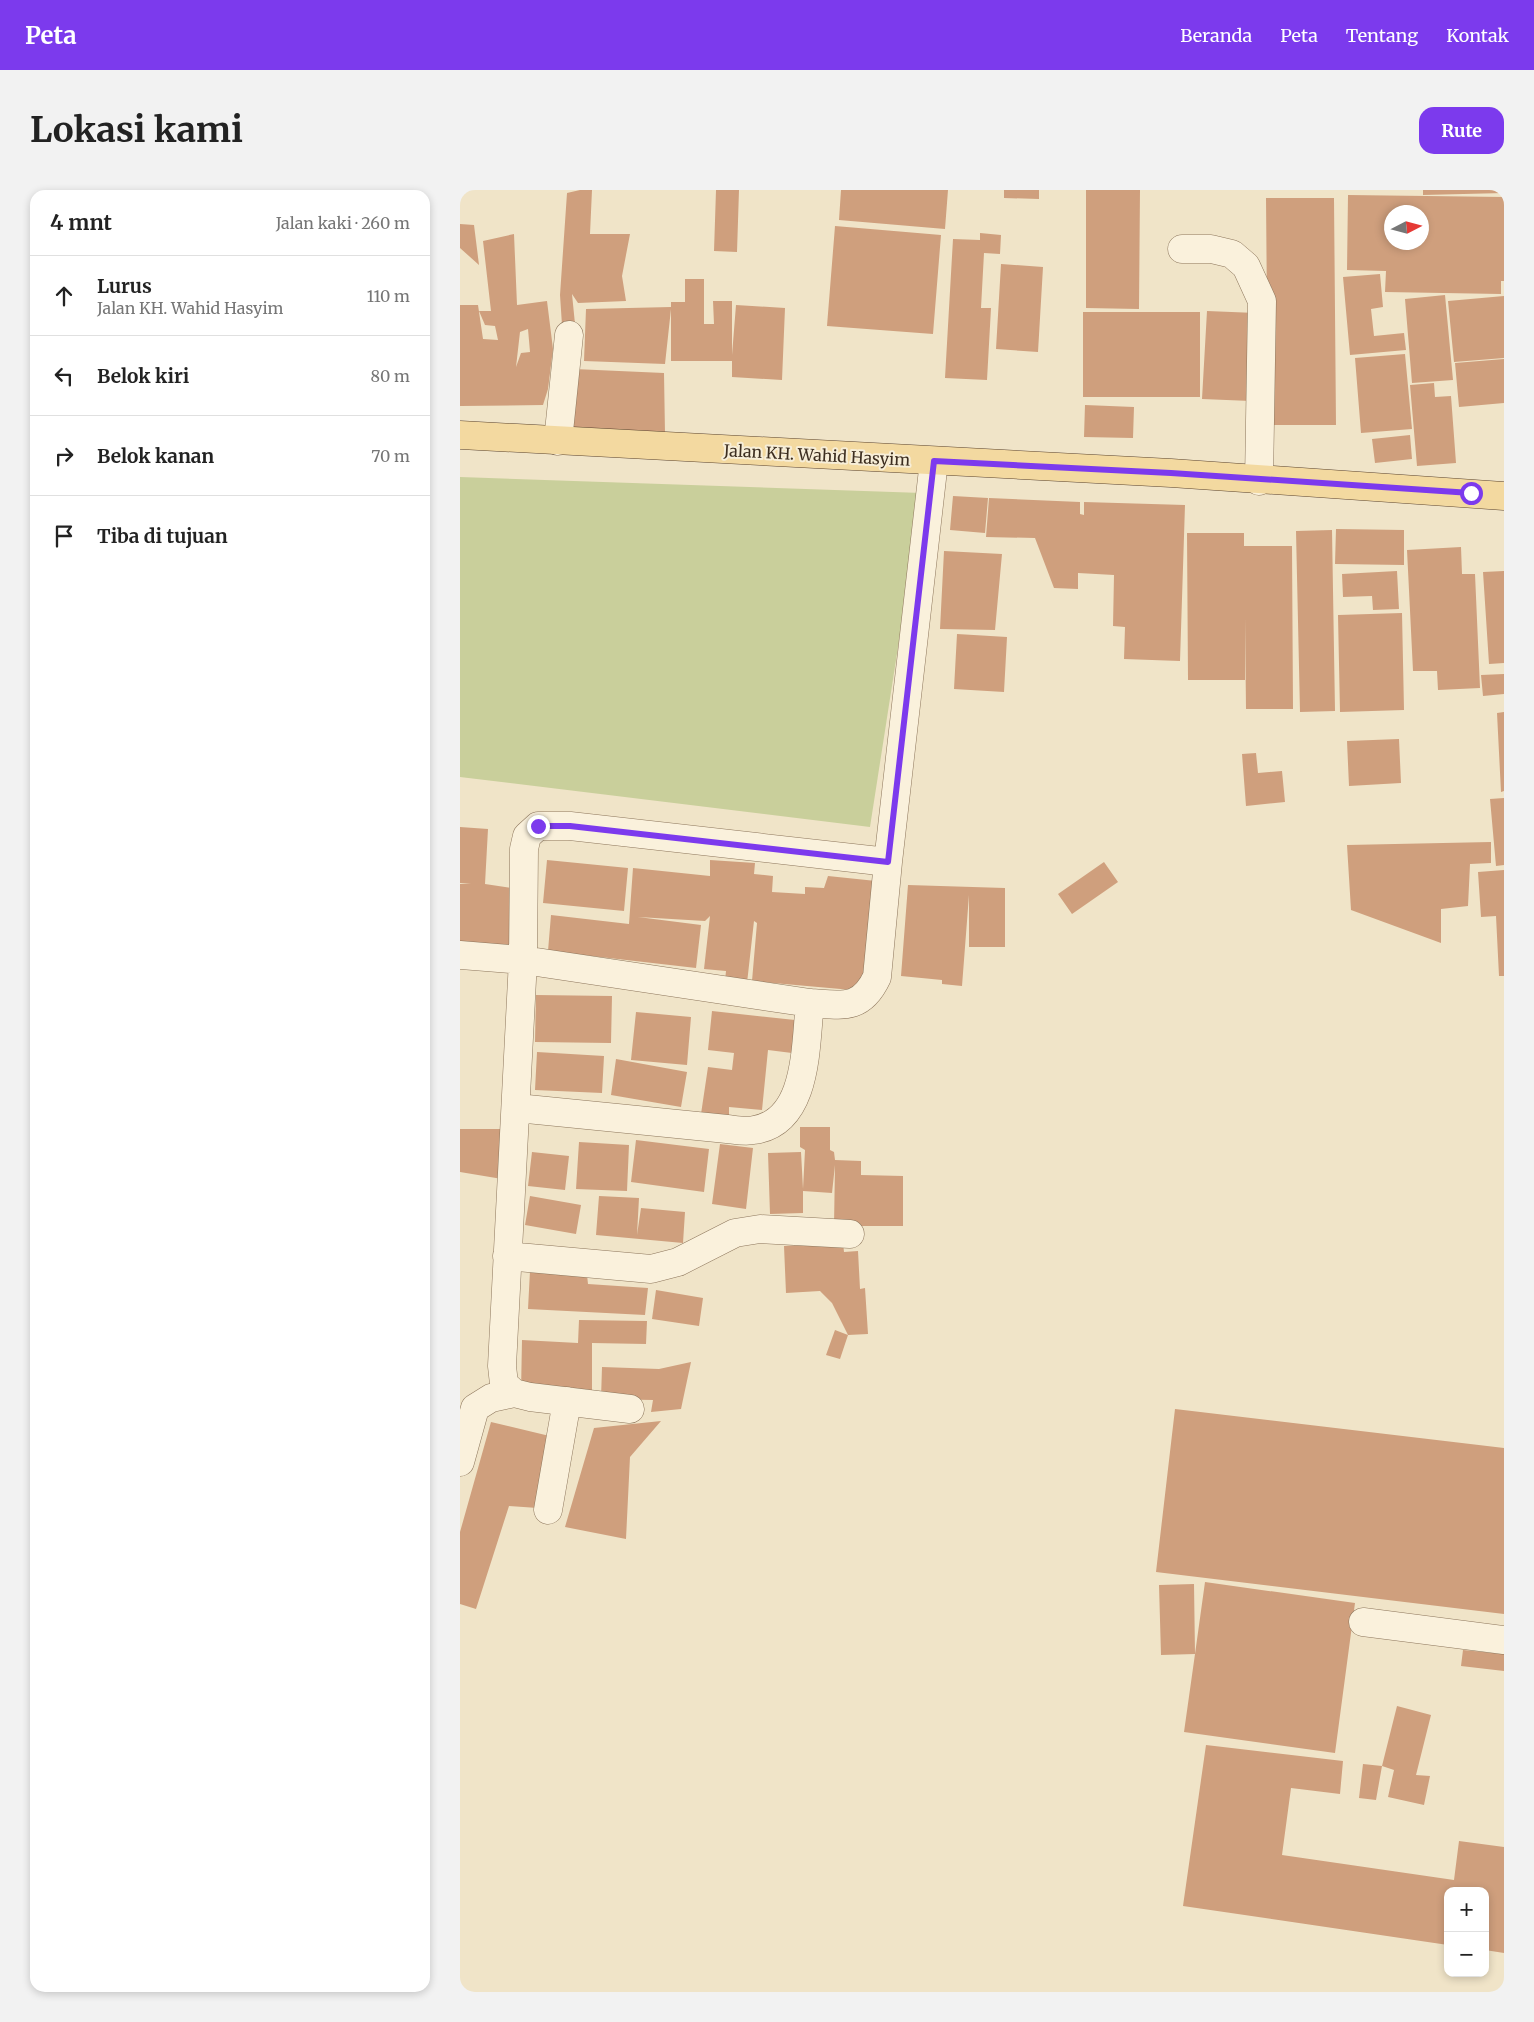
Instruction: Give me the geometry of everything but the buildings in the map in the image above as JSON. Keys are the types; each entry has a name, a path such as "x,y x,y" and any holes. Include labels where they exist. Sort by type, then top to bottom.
{"main road":[{"name":"Jalan KH. Wahid Hasyim","path":"460,435 1171,473 1259,481 1504,496"}],"street":[{"path":"1182,249 1211,249 1232,254 1246,266 1262,301 1259,481"},
{"path":"558,441 569,335"},
{"path":"460,955 523,960 810,1003 840,1005 858,1002 870,991 877,977 888,862 934,461"},
{"path":"514,1393 504,1384 502,1366 523,960 524,849 527,836 538,826 570,826 888,862"},
{"path":"516,1108 727,1129 754,1130 768,1126 794,1103 800,1087 810,1003"},
{"path":"507,1256 651,1269 678,1262 735,1233 760,1229 850,1234"},
{"path":"460,1462 475,1408 491,1398 514,1393 630,1409"},
{"path":"548,1510 567,1401"},
{"path":"1363,1622 1504,1640"}],"green space":[{"path":"460,477 922,493 870,827 460,777"}],"route":[{"path":"538,826 549,824 570,826 888,862 934,461 1171,473 1259,481 1471,493"}]}
